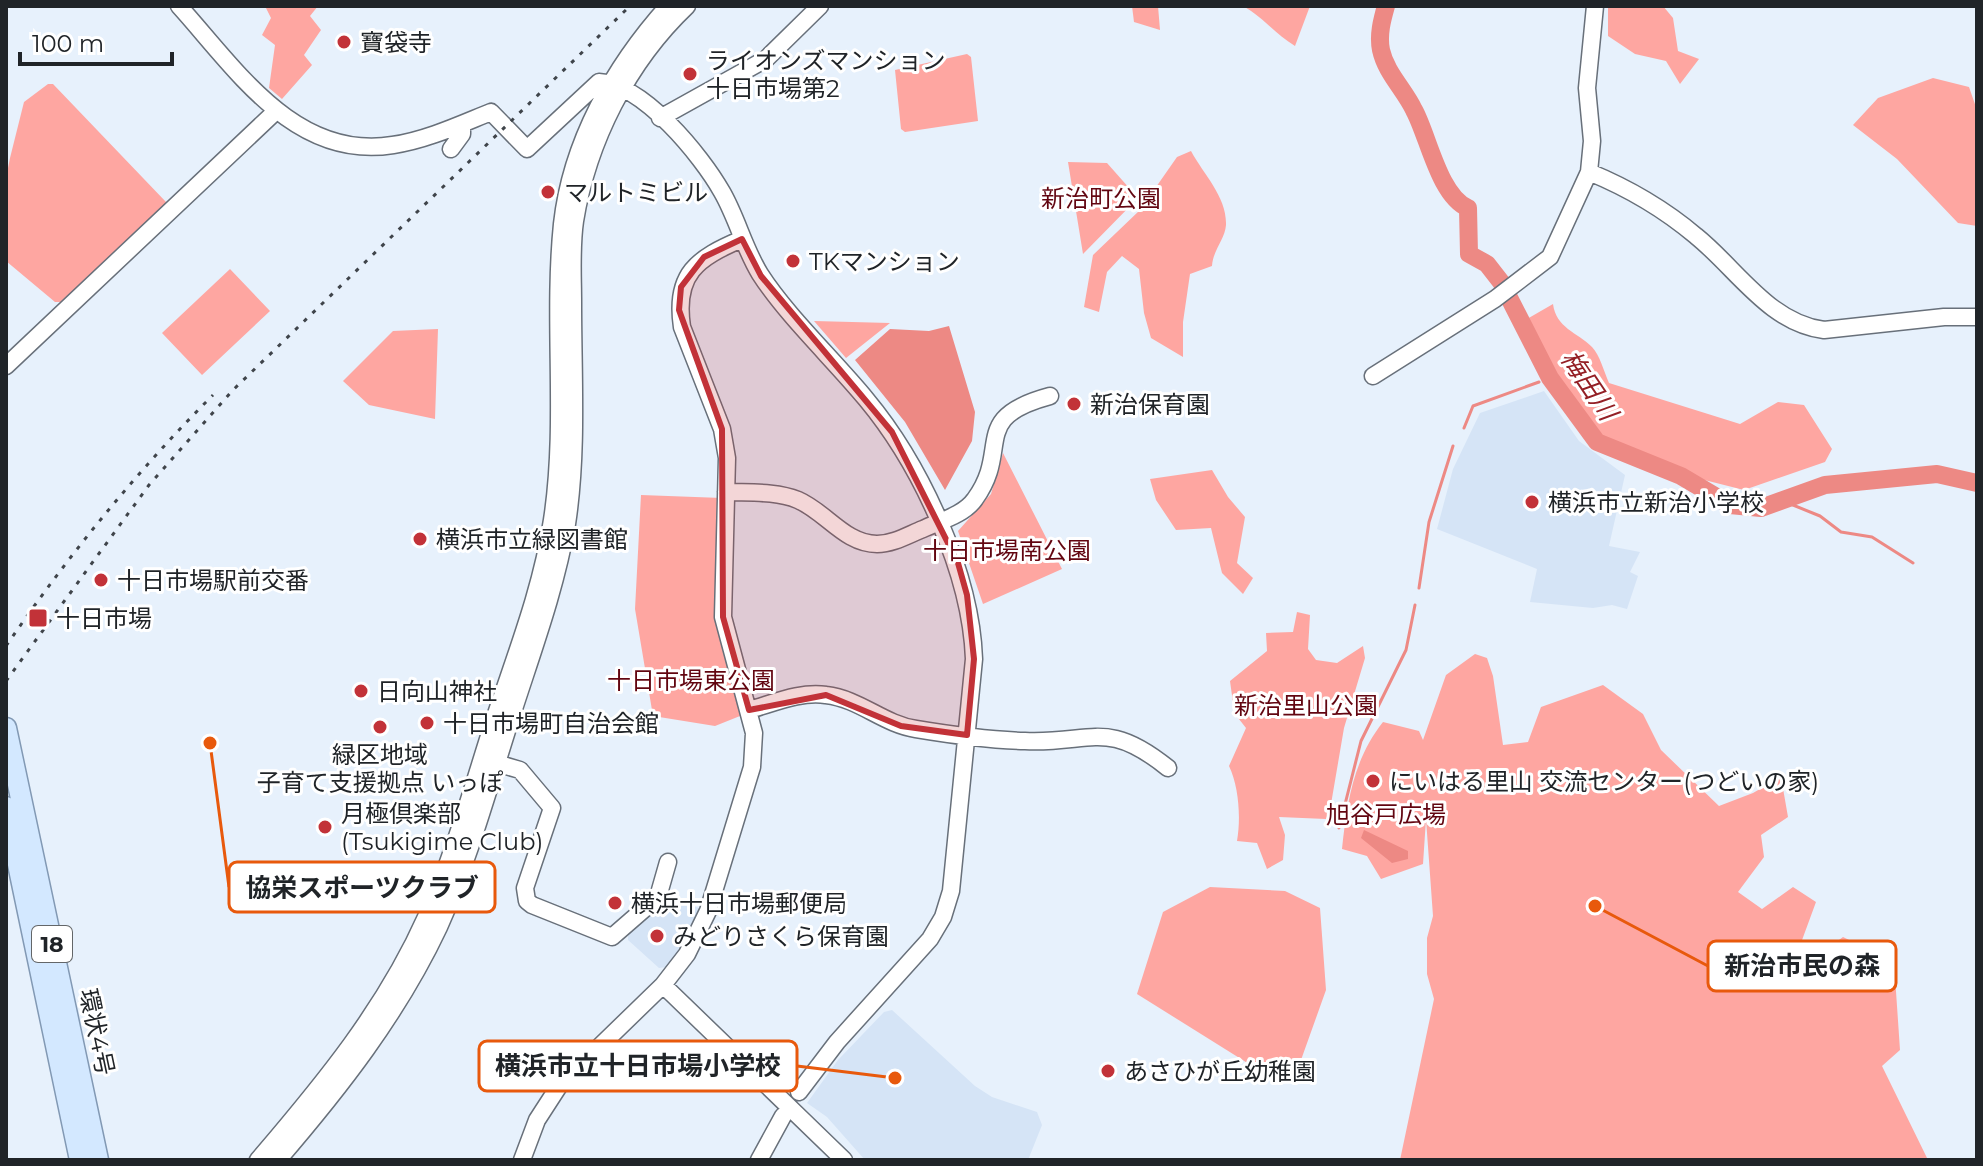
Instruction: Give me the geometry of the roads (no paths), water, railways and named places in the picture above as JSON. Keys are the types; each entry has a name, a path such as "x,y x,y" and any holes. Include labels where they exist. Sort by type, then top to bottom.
{"main road":[{"name":"環状4号","path":"6,728 98,1160"},
{"name":"環状4号","path":"6,807 80,1160"}],"street":[{"path":"179,6 275,112 311,133 371,146 393,145 462,125 488,112 494,113 527,149 590,86 599,82 616,85 637,95 713,177 761,276 892,432 958,563 973,630 967,735 951,891 943,917 930,939 837,1042 799,1092"},
{"path":"278,1160 367,1050 422,959 456,885 496,763 504,715 554,508 558,465 562,221 580,151 616,85 668,6"},
{"path":"616,85 687,6"},
{"path":"660,118 766,59 820,6"},
{"path":"1373,376 1497,297 1550,257 1589,172 1592,141 1587,88 1595,6"},
{"path":"6,366 275,112"},
{"path":"451,149 462,134 462,125"},
{"path":"1589,172 1640,196 1695,235 1770,306 1804,327 1824,330 1969,314 1977,317"},
{"path":"522,1160 537,1120 559,1086 663,985 687,954 708,911 752,767 754,733 723,617 726,492 722,429 682,327 679,310 681,287 692,269 704,257 742,239"},
{"path":"726,492 772,494 801,501 862,542 893,542 938,522 974,501 986,480 996,434 1007,413 1021,404 1050,396"},
{"path":"749,710 802,696 826,695 856,702 901,726 1043,742 1096,735 1136,745 1168,768"},
{"path":"258,1160 354,1043 410,951 441,880 504,715"},
{"path":"496,763 524,773 552,808 525,888 527,901 532,905 612,937 626,920 658,897 668,862"},
{"path":"663,985 844,1160"},
{"path":"759,1160 783,1116"}],"waterway":[{"name":"梅田川","path":"1386,6 1380,33 1383,58 1414,110 1449,191 1468,208 1469,254 1487,264 1501,282 1550,378 1597,442 1681,476 1730,505 1761,508 1825,485 1937,474 1977,483"},
{"path":"1464,428 1473,406 1539,382"},
{"path":"1419,588 1429,522 1453,446"},
{"path":"1783,501 1820,516 1841,532 1872,537 1913,563"},
{"path":"1339,828 1361,741 1406,650 1415,605"}],"railway":[{"path":"6,681 149,485 233,390 630,6"},
{"path":"6,646 104,516 213,395"}],"place":[{"name":"寶袋寺","path":"344,42"},
{"name":"ライオンズマンション 十日市場第2","path":"690,74"},
{"name":"マルトミビル","path":"548,192"},
{"name":"TKマンション","path":"793,261"},
{"name":"新治保育園","path":"1074,404"},
{"name":"横浜市立新治小学校","path":"1532,502"},
{"name":"横浜市立緑図書館","path":"420,539"},
{"name":"十日市場駅前交番","path":"101,580"},
{"name":"十日市場","path":"38,618"},
{"name":"日向山神社","path":"361,691"},
{"name":"十日市場町自治会館","path":"427,723"},
{"name":"緑区地域 子育て支援拠点 いっぽ","path":"380,727"},
{"name":"協栄スポーツクラブ","path":"210,743"},
{"name":"にいはる里山 交流センター(つどいの家)","path":"1373,781"},
{"name":"月極倶楽部 (Tsukigime Club)","path":"325,827"},
{"name":"横浜十日市場郵便局","path":"615,903"},
{"name":"新治市民の森","path":"1595,906"},
{"name":"みどりさくら保育園","path":"657,936"},
{"name":"あさひが丘幼稚園","path":"1108,1071"},
{"name":"横浜市立十日市場小学校","path":"895,1078"}],"park label":[{"name":"新治町公園","path":"1101,198"},
{"name":"十日市場南公園","path":"1007,550"},
{"name":"十日市場東公園","path":"691,680"},
{"name":"新治里山公園","path":"1306,705"},
{"name":"旭谷戸広場","path":"1386,814"}]}
